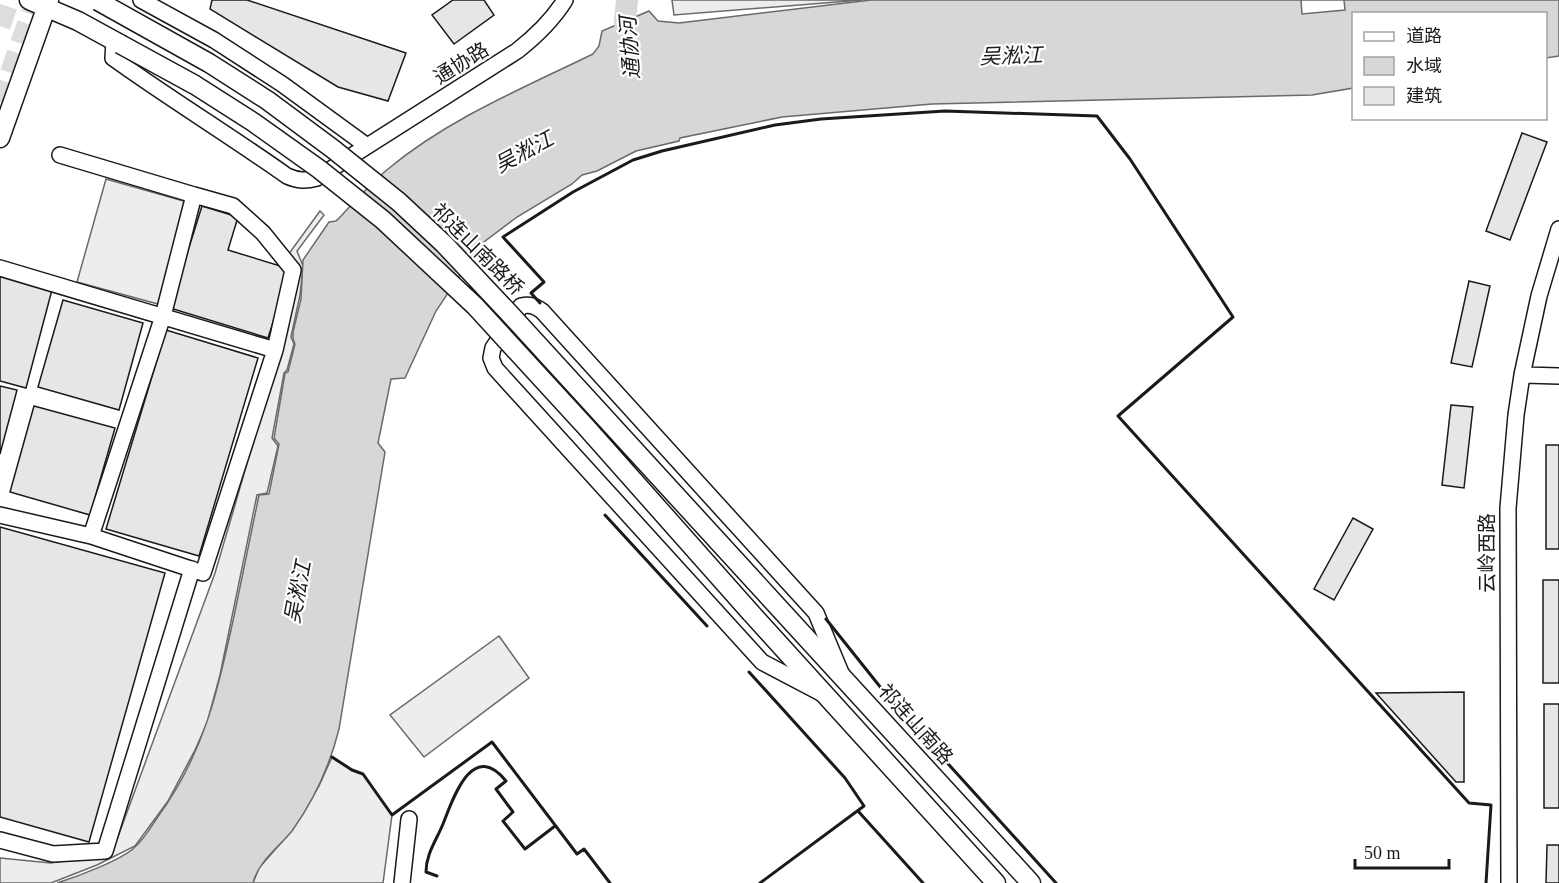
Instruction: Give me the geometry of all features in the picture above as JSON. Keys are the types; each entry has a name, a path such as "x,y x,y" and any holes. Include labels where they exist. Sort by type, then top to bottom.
{"main road":[{"name":"祁连山南路桥","path":"98,0 267,100 399,202 444,244 502,305 768,596"},
{"path":"0,138 41,2 195,85 253,122 319,169 383,220 475,306 996,883"},
{"name":"祁连山南路","path":"768,596 1031,883"}],"street":[{"path":"141,0 214,40 263,71 367,146"},
{"name":"通协路","path":"117,42 113,58 181,106 295,179 310,180 317,178 517,51 554,18 565,0"},
{"path":"0,515 91,536 203,573 275,350 293,270 263,233 233,206 60,155"},
{"path":"91,536 163,316 194,195"},
{"name":"云岭西路","path":"1509,883 1508,508 1522,375 1539,296 1559,229"},
{"path":"0,268 275,350"},
{"path":"826,696 762,663 495,368 490,358 491,353 521,306 535,306 542,311 816,613 844,678"},
{"path":"1522,375 1559,376"},
{"path":"0,840 53,854 105,850 192,569"},
{"path":"402,883 409,819"}],"shaded area":[{"path":"672,0 862,0 674,15"},
{"path":"106,179 187,202 158,304 77,282"},
{"path":"320,211 324,215 297,251 303,266 300,295 291,337 294,344 287,370 284,373 272,438 278,446 267,493 257,495 220,675 207,723 195,750 168,801 135,846 97,865 51,883 0,883 0,858 51,863 112,853 215,573 279,351 288,255"},
{"path":"499,636 529,678 424,757 390,715"},
{"path":"332,757 363,774 392,815 383,883 253,883 259,868 293,829 305,810"}],"water":[{"name":"吴淞江","path":"871,0 1559,0 1559,56 1547,58 1547,12 1352,12 1352,88 1312,95 932,104 782,117 680,138 679,141 636,151 597,171 582,175 572,184 517,217 480,245 436,311 405,378 391,379 378,443 385,452 339,729 320,782 292,831 259,868 253,883 57,883 110,863 138,844 173,794 198,746 222,670 259,495 269,494 279,444 274,438 285,373 288,372 295,344 293,332 301,299 303,260 329,222 336,221 382,174 436,135 513,92 593,54 599,46 602,31 649,11 658,21 679,23"}],"pier":[{"path":"1301,0 1344,0 1345,10 1302,14"}],"building":[{"path":"212,0 247,0 406,53 388,101 338,87 210,9"},
{"path":"453,0 484,0 494,15 454,44 432,15"},
{"path":"1522,133 1547,142 1510,240 1486,231"},
{"path":"202,206 238,217 228,250 290,269 268,338 170,308"},
{"path":"0,272 53,286 26,388 0,381"},
{"path":"1469,281 1490,286 1472,367 1451,363"},
{"path":"63,300 143,323 119,410 38,387"},
{"path":"166,330 258,358 199,556 106,529"},
{"path":"0,386 17,390 0,454"},
{"path":"1451,405 1473,407 1464,488 1442,485"},
{"path":"34,406 115,428 90,515 10,492"},
{"path":"1546,445 1559,445 1559,549 1546,549"},
{"path":"1353,518 1373,529 1334,600 1314,589"},
{"path":"0,527 165,573 89,842 0,817"},
{"path":"1543,580 1559,580 1559,683 1543,683"},
{"path":"1464,692 1464,782 1456,782 1376,693"},
{"path":"1544,704 1559,704 1559,808 1544,808"},
{"path":"1547,845 1559,845 1559,883 1546,883"}],"waterway":[{"name":"通协河","path":"627,0 625,21 628,50"}],"tunnel":[{"path":"0,26 9,0"},
{"path":"0,102 36,0"}],"wall":[{"path":"540,303 531,293 544,282 503,237 573,192 633,160 775,125 821,119 945,111 1097,116 1130,159 1233,317 1118,416 1469,803 1491,805 1486,883"},
{"path":"605,515 707,626"},
{"path":"826,619 893,703 1056,883"},
{"path":"749,672 845,778 864,806 760,883"},
{"path":"332,757 363,774 392,815 492,742 577,854 584,849 610,883"},
{"path":"437,876 426,872 430,853 458,788 466,777 483,766 494,770 506,781 496,789 513,812 503,821 525,849 555,826"},
{"path":"858,811 923,883"}]}
